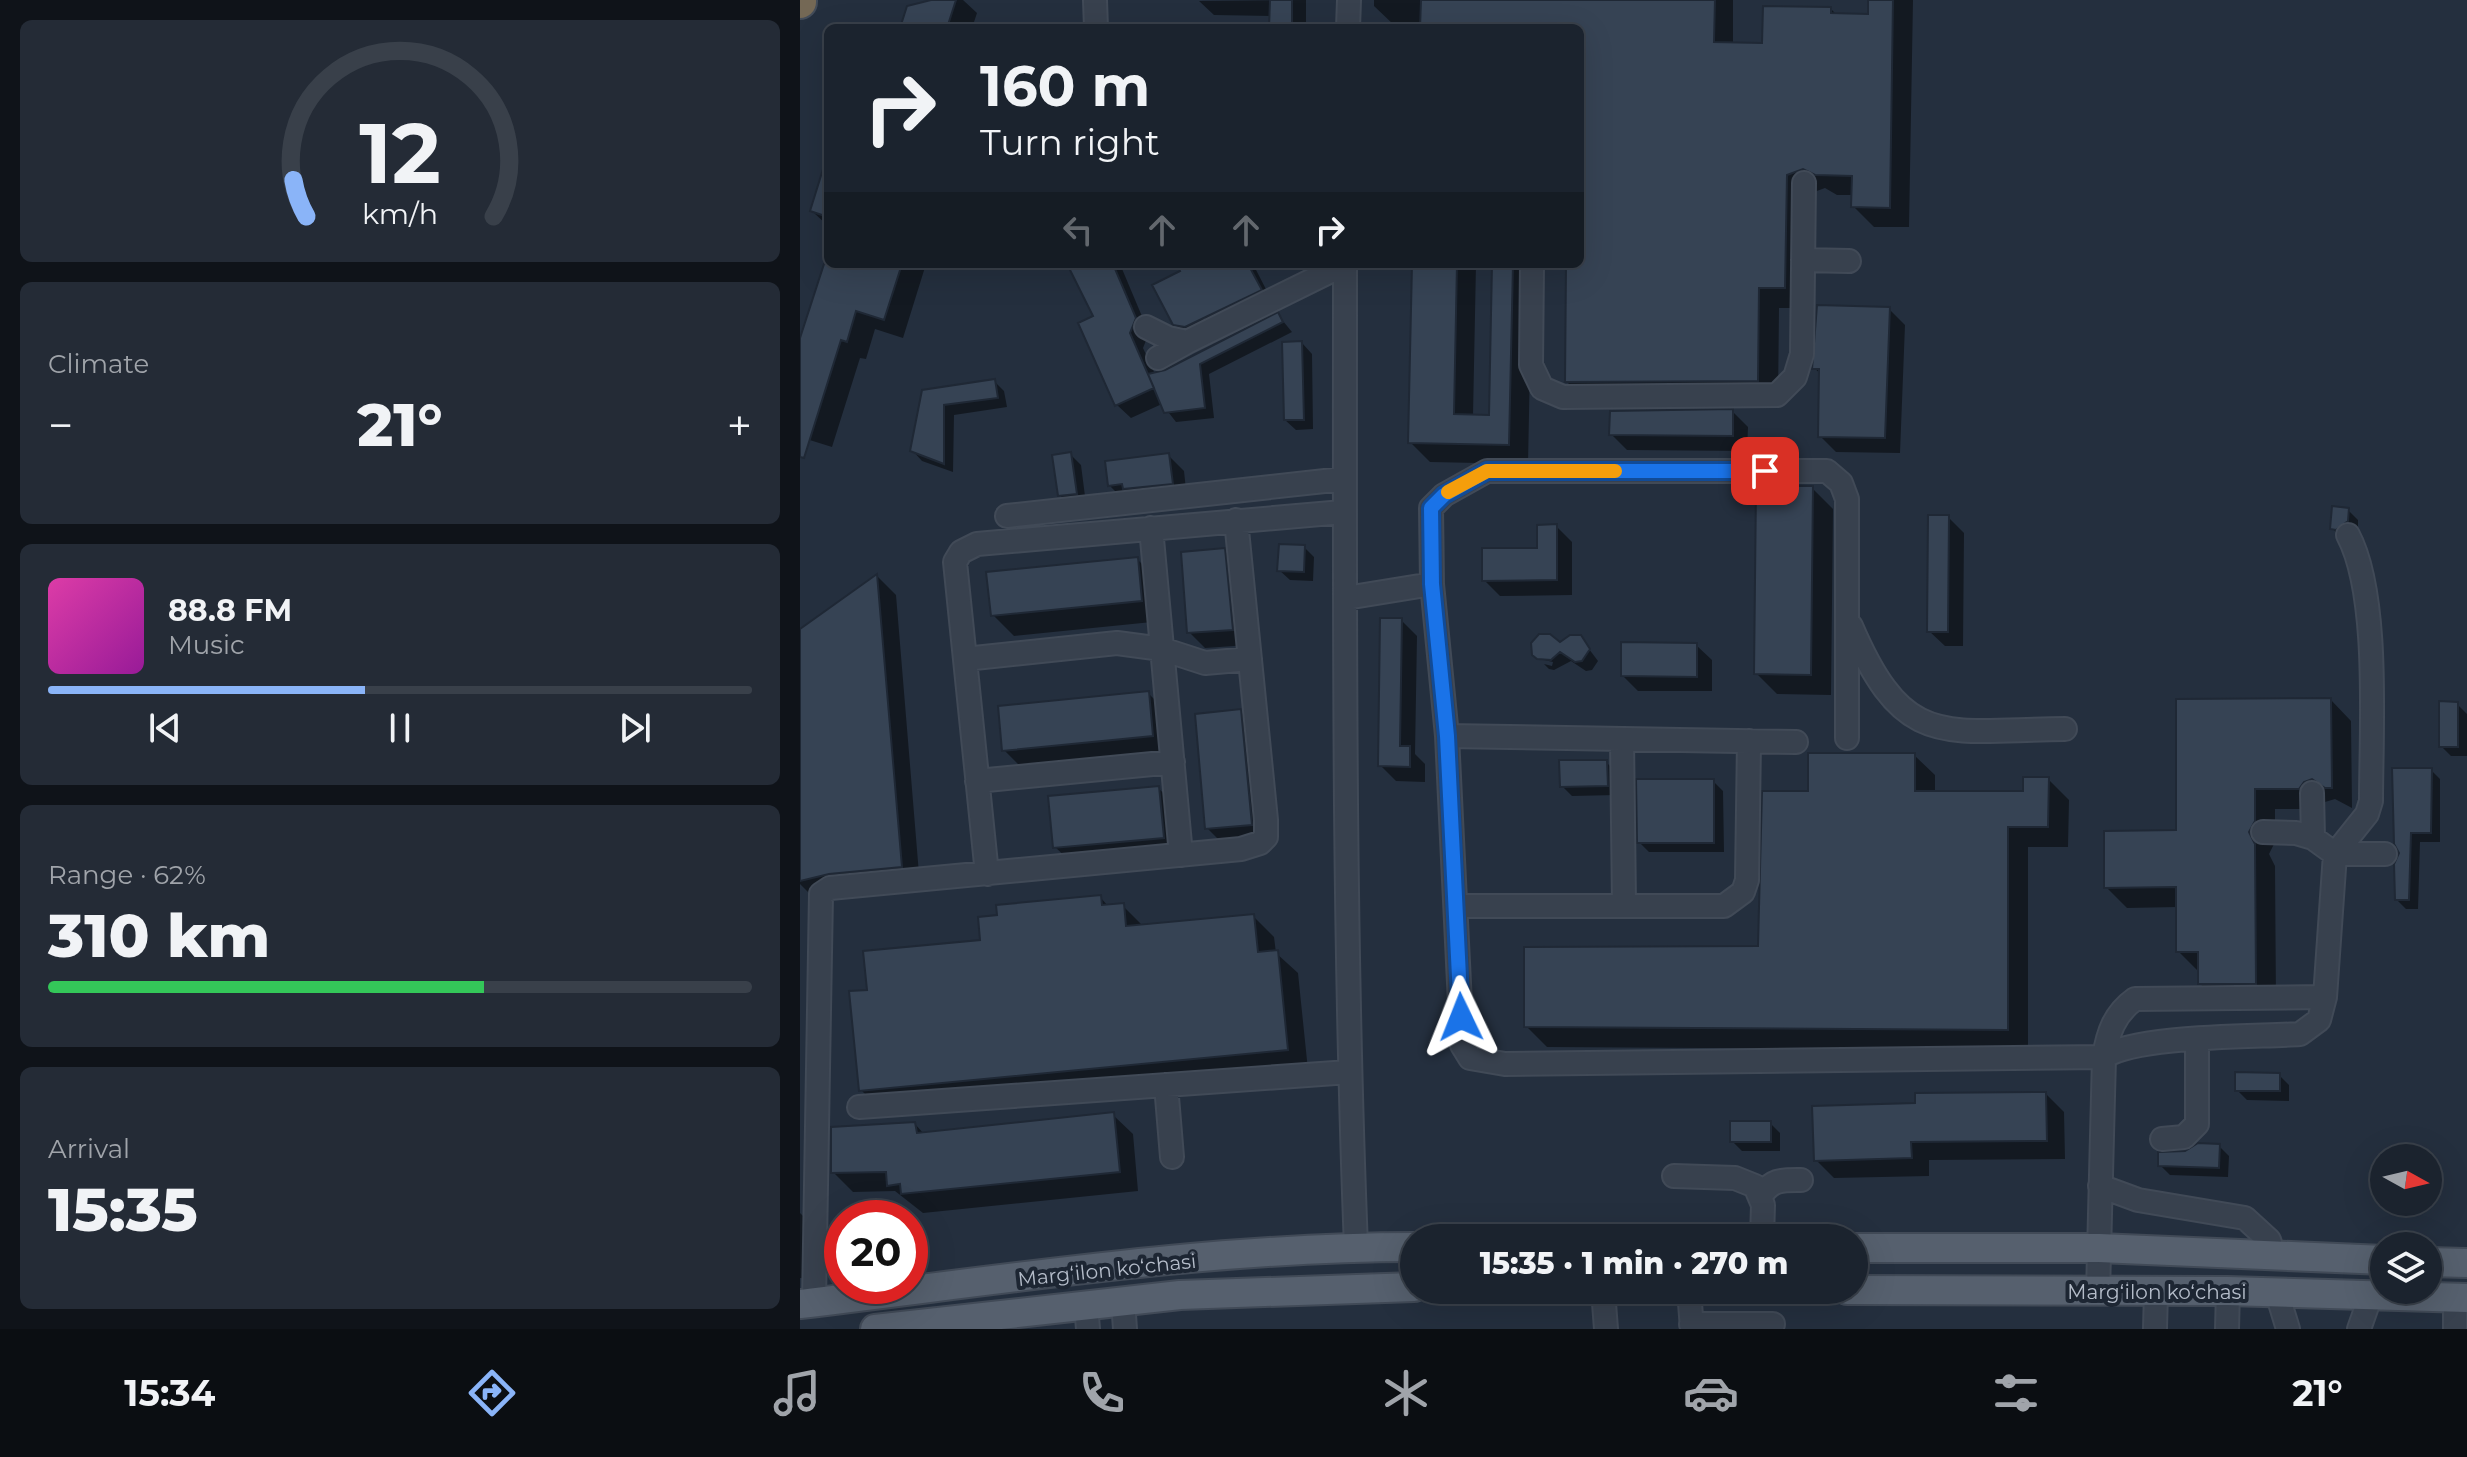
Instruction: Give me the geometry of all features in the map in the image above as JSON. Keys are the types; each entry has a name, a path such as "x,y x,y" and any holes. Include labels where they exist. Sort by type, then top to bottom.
{"main road":[{"name":"Margʻilon koʻchasi","path":"807,1303 1152,1264 1356,1247 1400,1247"},
{"name":"Margʻilon koʻchasi","path":"1868,1248 2099,1248 2370,1259"},
{"path":"2442,1262 2467,1263"},
{"name":"Margʻilon koʻchasi","path":"875,1329 1124,1315 1180,1295 1400,1287"},
{"name":"Margʻilon koʻchasi","path":"1868,1290 2228,1291 2370,1295"}],"street":[{"path":"1095,0 1096,24"},
{"path":"1348,24 1349,0"},
{"path":"1532,268 1531,365 1542,388 1563,397 1763,398 1785,390 1795,377 1802,354 1804,183"},
{"path":"1803,260 1849,261"},
{"path":"1158,358 1337,268"},
{"path":"1345,268 1343,512 1349,1072 1356,1247"},
{"path":"1146,327 1168,338 1187,342"},
{"path":"1847,738 1847,499 1841,483 1827,471 1487,471 1444,495 1431,508 1432,584 1447,736 1462,1045 1470,1058 1483,1063 2104,1057 2116,1049 2300,1034 2319,1020 2325,997 2335,854 2367,814 2371,801 2371,663 2361,573 2348,535"},
{"path":"1007,516 1343,479"},
{"path":"987,874 955,562 968,546 1343,512"},
{"path":"807,1303 821,894 830,888 1241,849 1260,843 1266,837 1236,520"},
{"path":"1151,528 1181,855"},
{"path":"1346,598 1432,584"},
{"path":"1847,618 1881,687 1896,705 1913,718 1949,730 2065,729"},
{"path":"965,659 1117,643 1162,649 1205,663 1250,659"},
{"path":"1447,736 1796,742"},
{"path":"1622,739 1624,905"},
{"path":"1457,906 1724,906 1743,892 1747,880 1749,741"},
{"path":"977,781 1173,762"},
{"path":"2312,793 2313,838"},
{"path":"2263,832 2296,833 2313,838 2335,854 2385,854"},
{"path":"2098,1293 2104,1057 2113,1024 2123,1008 2135,999 2325,997"},
{"path":"2162,1139 2184,1137 2197,1124 2197,1041"},
{"path":"859,1107 1349,1072"},
{"path":"1166,1085 1172,1157"},
{"path":"1674,1176 1735,1178 1755,1186 1761,1196 1762,1224"},
{"path":"1761,1196 1767,1185 1801,1180"},
{"path":"2100,1186 2138,1200 2245,1218 2269,1240 2274,1256"},
{"path":"2227,1329 2228,1291"},
{"path":"2155,1329 2156,1292"},
{"path":"2277,1293 2288,1329"},
{"path":"2455,1329 2461,1297"},
{"path":"2359,1329 2370,1298"},
{"path":"1604,1304 1606,1329"},
{"path":"1690,1304 1691,1326 1773,1324"}],"building":[{"path":"931,0 956,0 948,24 901,24 907,6"},
{"path":"1270,0 1292,0 1292,24 1269,24"},
{"path":"1421,0 1715,0 1714,42 1762,43 1763,6 1831,7 1831,13 1868,14 1868,0 1893,0 1890,208 1851,207 1852,176 1815,175 1803,169 1787,175 1785,288 1759,288 1758,381 1565,382 1566,268 1584,268 1584,24 1420,24"},
{"path":"824,166 824,216 810,211"},
{"path":"824,264 824,268 901,268 884,320 856,311 847,342 841,340 804,458 800,457 800,338"},
{"path":"1069,268 1115,268 1136,318 1130,333 1154,388 1115,406 1078,323 1093,316"},
{"path":"1178,268 1250,268 1262,290 1185,327 1173,325 1152,285 1180,271"},
{"path":"1412,268 1457,268 1454,414 1489,415 1492,268 1513,268 1509,445 1408,443"},
{"path":"1817,305 1890,307 1885,438 1818,437 1819,369 1812,369"},
{"path":"1278,312 1283,322 1200,364 1205,408 1164,413 1148,374 1165,370"},
{"path":"1302,341 1304,420 1284,420 1282,342"},
{"path":"995,379 998,398 944,405 944,464 910,451 922,390"},
{"path":"1733,409 1733,436 1609,435 1610,411"},
{"path":"1071,452 1077,494 1058,496 1052,455"},
{"path":"1169,453 1173,484 1123,489 1122,484 1108,486 1105,461"},
{"path":"1756,486 1813,486 1811,675 1754,674"},
{"path":"2332,506 2349,508 2348,521 2336,530 2330,529"},
{"path":"1928,515 1949,515 1948,632 1927,632"},
{"path":"1557,524 1557,580 1482,581 1482,548 1537,548 1537,525"},
{"path":"1279,544 1305,545 1304,572 1277,571"},
{"path":"1225,548 1233,630 1187,633 1181,552"},
{"path":"1138,557 1142,601 991,616 986,572"},
{"path":"877,574 902,867 829,874 800,881 800,629"},
{"path":"1380,618 1402,618 1400,746 1410,746 1410,767 1378,766"},
{"path":"1539,634 1550,634 1560,642 1570,635 1581,635 1590,649 1582,661 1575,662 1560,652 1551,660 1537,659 1532,655 1531,643"},
{"path":"1621,642 1697,643 1697,677 1621,676"},
{"path":"1149,691 1153,736 1002,751 998,706"},
{"path":"2331,698 2332,788 2325,788 2312,779 2304,782 2299,789 2255,789 2255,821 2249,832 2255,844 2256,984 2198,984 2198,952 2176,952 2176,887 2104,888 2104,831 2176,830 2176,699"},
{"path":"2439,701 2458,702 2458,747 2439,747"},
{"path":"1241,709 1252,825 1205,829 1195,714"},
{"path":"1808,753 1915,753 1915,791 2023,791 2023,777 2049,777 2048,827 2008,827 2008,1030 1524,1027 1524,947 1758,946 1762,791 1808,791"},
{"path":"1559,760 1607,760 1608,786 1560,787"},
{"path":"2392,768 2432,768 2431,833 2411,833 2409,900 2395,900 2394,864 2399,853 2394,844"},
{"path":"1636,779 1714,779 1714,843 1637,843"},
{"path":"1159,786 1164,838 1053,848 1048,796"},
{"path":"1101,895 1102,905 1124,903 1126,926 1254,914 1258,952 1278,950 1288,1050 859,1091 849,991 867,990 863,951 980,940 978,917 997,915 996,905"},
{"path":"2235,1072 2280,1073 2280,1091 2235,1091"},
{"path":"2046,1092 2047,1141 1911,1142 1912,1158 1814,1161 1812,1106 1915,1103 1915,1093"},
{"path":"1114,1112 1120,1172 901,1194 900,1184 887,1186 886,1172 831,1173 831,1127 915,1122 917,1133"},
{"path":"1730,1121 1771,1121 1771,1142 1730,1142"},
{"path":"2198,1143 2220,1144 2219,1168 2158,1166 2158,1152 2185,1151"}],"slow traffic":[{"path":"1448,492 1487,471 1615,471"}],"route":[{"path":"1461,1017 1447,736 1432,584 1431,508 1456,487 1487,471 1765,471"}]}
